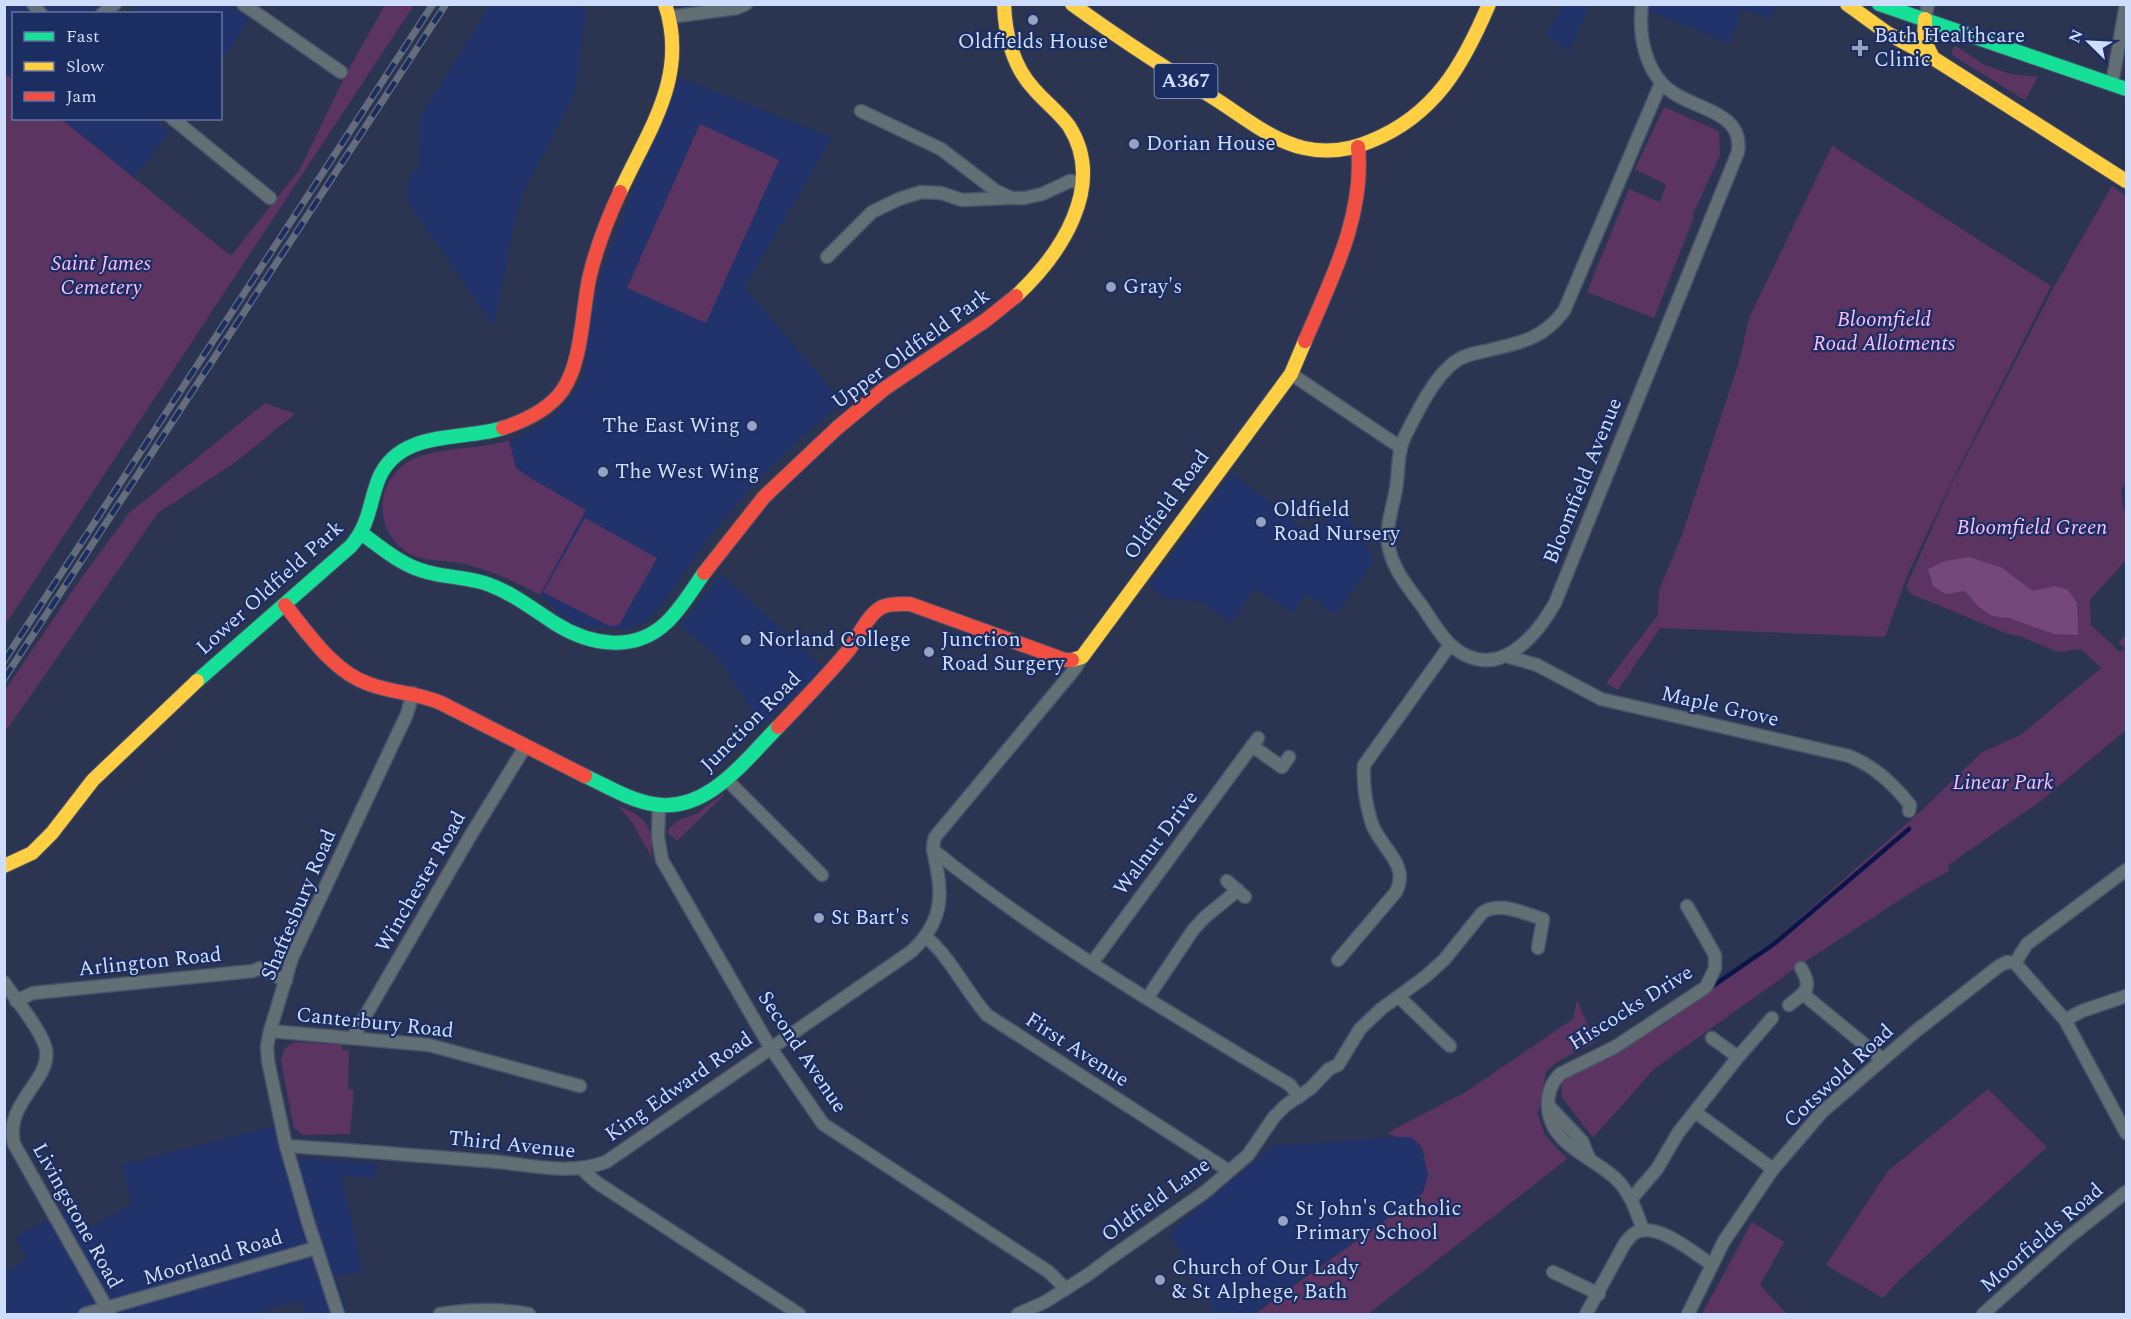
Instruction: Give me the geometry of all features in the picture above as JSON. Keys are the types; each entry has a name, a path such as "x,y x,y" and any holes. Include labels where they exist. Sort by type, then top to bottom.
{"main road":[{"name":"Upper Oldfield Park","path":"361,533 403,563 425,572 489,584 515,597 574,635 590,640 631,642 650,636 663,626 677,611 744,521 801,461 854,413 894,381 1002,310 1051,258 1069,228 1078,207 1083,182 1081,154 1072,131 1023,76 1004,16 1004,4"},
{"name":"A367","path":"1072,4 1131,47 1267,131 1305,148 1324,150 1358,147 1391,132 1417,114 1445,86 1472,45 1489,4"},
{"path":"1847,4 1887,33 1933,58 2127,181"},
{"path":"1879,4 2127,88"},
{"name":"Lower Oldfield Park","path":"4,866 32,853 52,833 93,780 125,749 173,703 351,546 361,533 370,510 377,479 383,469 399,453 416,443 496,430 523,420 550,403 562,391 575,360 589,280 597,251 609,218 656,121 666,93 671,72 672,46 668,11"},
{"path":"1925,19 1923,32 1925,47 1933,58"},
{"name":"Oldfield Road","path":"1082,657 1291,374 1340,260 1354,211 1360,166 1358,147"},
{"name":"Junction Road","path":"285,605 340,666 358,680 382,688 413,693 439,702 525,747 620,792 638,800 660,805 697,800 726,779 812,692 849,649 873,615 882,607 892,604 910,604 1065,660 1082,657"}],"street":[{"path":"243,4 341,72"},
{"path":"668,11 737,8 746,4"},
{"name":"Bloomfield Avenue","path":"1506,656 1518,649 1537,632 1555,603 1738,152 1740,141 1732,125 1724,118 1673,93 1661,83 1650,65 1640,38 1642,4"},
{"path":"1925,19 1929,4"},
{"path":"2112,84 2126,4"},
{"path":"1506,656 1480,659 1460,652 1450,645 1401,577 1388,544 1388,521 1395,493 1400,447 1437,380 1447,368 1467,355 1529,339 1549,327 1564,311 1661,83"},
{"path":"861,110 941,149 996,191 1012,198"},
{"path":"174,120 270,198"},
{"path":"827,257 872,212 899,199 921,192 941,193 962,200 1025,198 1041,194 1070,181 1083,182"},
{"path":"1291,374 1400,447"},
{"path":"1338,960 1396,892 1401,882 1401,871 1372,823 1363,775 1366,758 1450,645"},
{"name":"Maple Grove","path":"1506,656 1537,665 1601,699 1849,756 1878,771 1898,789 1910,805 1909,811"},
{"name":"Oldfield Road","path":"933,850 933,843 941,829 1074,670 1082,657"},
{"name":"Shaftesbury Road","path":"338,1314 286,1146 268,1061 267,1046 296,951 407,714 413,693"},
{"name":"Walnut Drive","path":"1092,963 1255,742 1282,767 1289,757"},
{"name":"Winchester Road","path":"353,1037 525,747"},
{"path":"726,779 822,875"},
{"name":"Second Avenue","path":"660,805 657,837 662,860 770,1047 823,1124 1049,1272 1066,1289"},
{"path":"933,850 988,893 1092,963 1290,1084 1299,1097"},
{"name":"King Edward Road","path":"582,1169 606,1162 912,951 926,937 937,915 940,896 933,850"},
{"path":"2127,870 2027,944 2015,963 2065,1020 2127,1133"},
{"path":"1148,997 1192,930 1204,917 1241,893 1227,880"},
{"name":"Hiscocks Drive","path":"1643,1230 1632,1198 1616,1179 1589,1158 1571,1148 1551,1125 1548,1105 1551,1087 1560,1074 1615,1047 1706,987 1715,968 1715,955 1687,906"},
{"name":"Oldfield Lane","path":"1018,1314 1046,1302 1066,1289 1205,1192 1256,1146 1264,1130 1286,1105 1338,1065 1360,1029 1381,1009 1444,960 1488,908 1498,907 1543,919 1538,948"},
{"name":"First Avenue","path":"926,937 939,948 977,1005 987,1015 1229,1171"},
{"name":"Cotswold Road","path":"1688,1314 1724,1241 1773,1169 1822,1112 1882,1059 1999,966 2007,962 2015,963"},
{"name":"Arlington Road","path":"16,1000 33,993 253,971 260,968 286,981"},
{"path":"1789,1005 1803,994 1808,986 1800,968"},
{"name":"Livingstone Road","path":"4,982 40,1035 46,1052 46,1061 16,1113 12,1135 14,1144 108,1312"},
{"path":"1803,994 1882,1059"},
{"path":"2065,1020 2082,1011 2127,996"},
{"path":"1399,997 1450,1046"},
{"path":"1632,1198 1657,1169 1678,1133 1772,1018"},
{"name":"Canterbury Road","path":"270,1031 445,1047 580,1086"},
{"path":"1712,1038 1738,1057"},
{"path":"1695,1112 1773,1169"},
{"name":"Third Avenue","path":"286,1146 507,1162 570,1170 582,1169 596,1182 799,1314"},
{"name":"Moorfields Road","path":"1983,1314 2069,1237 2127,1192"},
{"path":"1586,1314 1625,1244 1633,1234 1643,1230 1654,1230 1667,1236 1712,1265"},
{"name":"Moorland Road","path":"85,1314 108,1312 316,1248"},
{"path":"1553,1272 1599,1294"},
{"path":"447,1314 486,1309 529,1314"}],"shaded area":[{"path":"4,5 96,5 85,12 12,12 12,79 5,73"},
{"path":"228,5 250,20 222,59 222,12 140,12 131,6"},
{"path":"490,5 582,5 586,13 574,96 524,191 512,234 494,326 407,201 407,180 411,180 411,170 418,169 420,118"},
{"path":"1563,5 1589,5 1570,51 1546,35"},
{"path":"1635,5 1777,5 1770,19 1743,8 1729,43"},
{"path":"678,77 832,137 745,287 842,402 797,442 748,491 710,536 663,604 646,621 629,629 578,626 559,614 545,598 519,583 461,563 414,556 397,545 387,532 382,517 383,498 389,482 408,461 421,456 496,445 521,437 560,410 574,394 583,379 593,308 603,269 645,158 677,88"},
{"path":"62,120 154,120 170,132 134,177"},
{"path":"1232,473 1314,538 1337,504 1375,560 1336,614 1306,594 1293,613 1255,588 1230,623 1203,602 1167,599 1149,586"},
{"path":"1970,557 2002,568 2033,591 2055,586 2068,590 2077,603 2078,635 2054,634 2009,618 1992,616 1979,607 1965,591 1946,594 1933,586 1928,569 1945,561"},
{"name":"Norland College","path":"721,574 823,668 762,725 716,655 681,626"},
{"path":"273,1126 281,1157 376,1163 374,1178 342,1175 362,1272 336,1276 347,1314 307,1314 300,1300 253,1314 5,1314 4,1263 9,1270 27,1258 15,1238 67,1208 82,1233 132,1204 122,1165"},
{"name":"St John's Catholic Primary School","path":"1412,1137 1421,1147 1428,1175 1423,1193 1252,1314 1217,1314 1169,1233 1273,1146"}],"green space":[{"name":"Saint James Cemetery","path":"385,5 414,5 5,625 5,73 12,79 12,120 62,120 231,256 300,169 347,72"},
{"path":"1956,46 1985,65 2010,74 2038,77 2025,100 1952,55 1953,48"},
{"path":"1664,107 1719,131 1720,155 1692,216 1694,217 1654,318 1587,292 1629,189 1660,202 1666,185 1635,169"},
{"path":"700,124 779,160 706,323 627,288"},
{"name":"Bloomfield Road Allotments","path":"1832,146 2051,286 1950,485 1907,576 1885,637 1660,628 1618,690 1606,683 1658,615 1659,590 1682,535 1740,359 1749,318"},
{"name":"Bloomfield Green","path":"2112,186 2126,196 2126,484 2121,490 2126,513 2126,560 2090,600 2091,625 2120,652 2125,649 2118,642 2126,635 2126,730 2038,803 1948,865 1949,871 1918,888 1797,967 1654,1069 1593,1138 1562,1097 1561,1078 1662,1026 1764,950 1922,810 1981,753 2022,734 2101,668 2081,649 2058,652 1911,594 1906,587 1950,487 2054,287"},
{"path":"265,403 295,414 237,461 158,513 5,732 5,690 129,513"},
{"path":"509,440 516,468 586,510 540,595 494,573 458,563 414,556 406,552 394,540 383,517 386,488 396,472 406,463 433,453 485,446"},
{"path":"585,518 657,558 619,625 609,626 543,592"},
{"path":"723,794 677,841 667,832 676,821 696,814"},
{"path":"618,806 633,813 646,823 651,836 652,858 632,822"},
{"path":"1577,1000 1595,1042 1557,1062 1546,1072 1537,1112 1545,1135 1567,1159 1368,1314 1255,1314 1423,1193 1428,1175 1422,1147 1411,1137 1397,1137 1387,1133 1467,1091 1573,1019"},
{"path":"294,1042 342,1045 342,1050 349,1050 348,1089 354,1090 350,1134 303,1135 294,1128 281,1061 284,1049"},
{"path":"1988,1089 2047,1147 1899,1280 1883,1298 1826,1265 1888,1171"},
{"path":"1752,1222 1784,1242 1760,1285 1787,1314 1702,1314"}],"waterway":[{"path":"1710,988 1774,944 1909,829"}],"railway":[{"path":"4,661 433,4"},
{"path":"4,679 446,4"}],"traffic: fast":[{"path":"1879,4 2126,89"},
{"path":"197,681 351,546 366,521 379,478 389,462 401,451 434,440 503,428"},
{"path":"361,533 392,556 418,569 490,585 516,598 569,631 597,641 612,643 640,639 653,633 677,612 704,573"},
{"path":"585,776 644,802 673,805 691,801 708,793 723,782 778,727"}],"traffic: slow":[{"path":"620,192 653,124 669,79 672,55 671,30 665,4"},
{"path":"1004,4 1008,38 1021,71 1038,94 1069,126 1079,149 1083,172 1081,195 1062,240 1048,261 1016,296"},
{"path":"1072,4 1139,51 1266,132 1291,144 1312,150 1355,147 1393,130 1413,117 1430,102 1457,67 1489,4"},
{"path":"1847,4 1887,33 1933,58 2126,181"},
{"path":"1925,19 1924,40 1933,58"},
{"path":"1072,660 1082,657 1291,374 1305,341"},
{"path":"4,866 32,853 52,833 93,780 197,681"}],"traffic: jam":[{"path":"1305,341 1335,271 1351,222 1359,172 1358,147"},
{"path":"503,428 543,409 557,397 569,380 577,352 592,268 602,234 620,192"},
{"path":"704,573 764,497 837,428 884,389 986,320 1016,296"},
{"path":"778,727 848,651 872,615 888,605 910,604 1065,660 1072,660"},
{"path":"285,605 322,650 344,671 356,678 378,687 441,703 585,776"}],"place":[{"name":"Oldfields House","path":"1033,20"},
{"name":"Bath Healthcare Clinic","path":"1860,48"},
{"name":"Dorian House","path":"1134,144"},
{"name":"Gray's","path":"1111,287"},
{"name":"The East Wing","path":"752,426"},
{"name":"The West Wing","path":"603,472"},
{"name":"Oldfield Road Nursery","path":"1261,522"},
{"name":"Norland College","path":"746,640"},
{"name":"Junction Road Surgery","path":"929,652"},
{"name":"St Bart's","path":"819,918"},
{"name":"St John's Catholic Primary School","path":"1283,1221"},
{"name":"Church of Our Lady & St Alphege, Bath","path":"1160,1280"}],"park label":[{"name":"Linear Park","path":"2003,783"}]}
